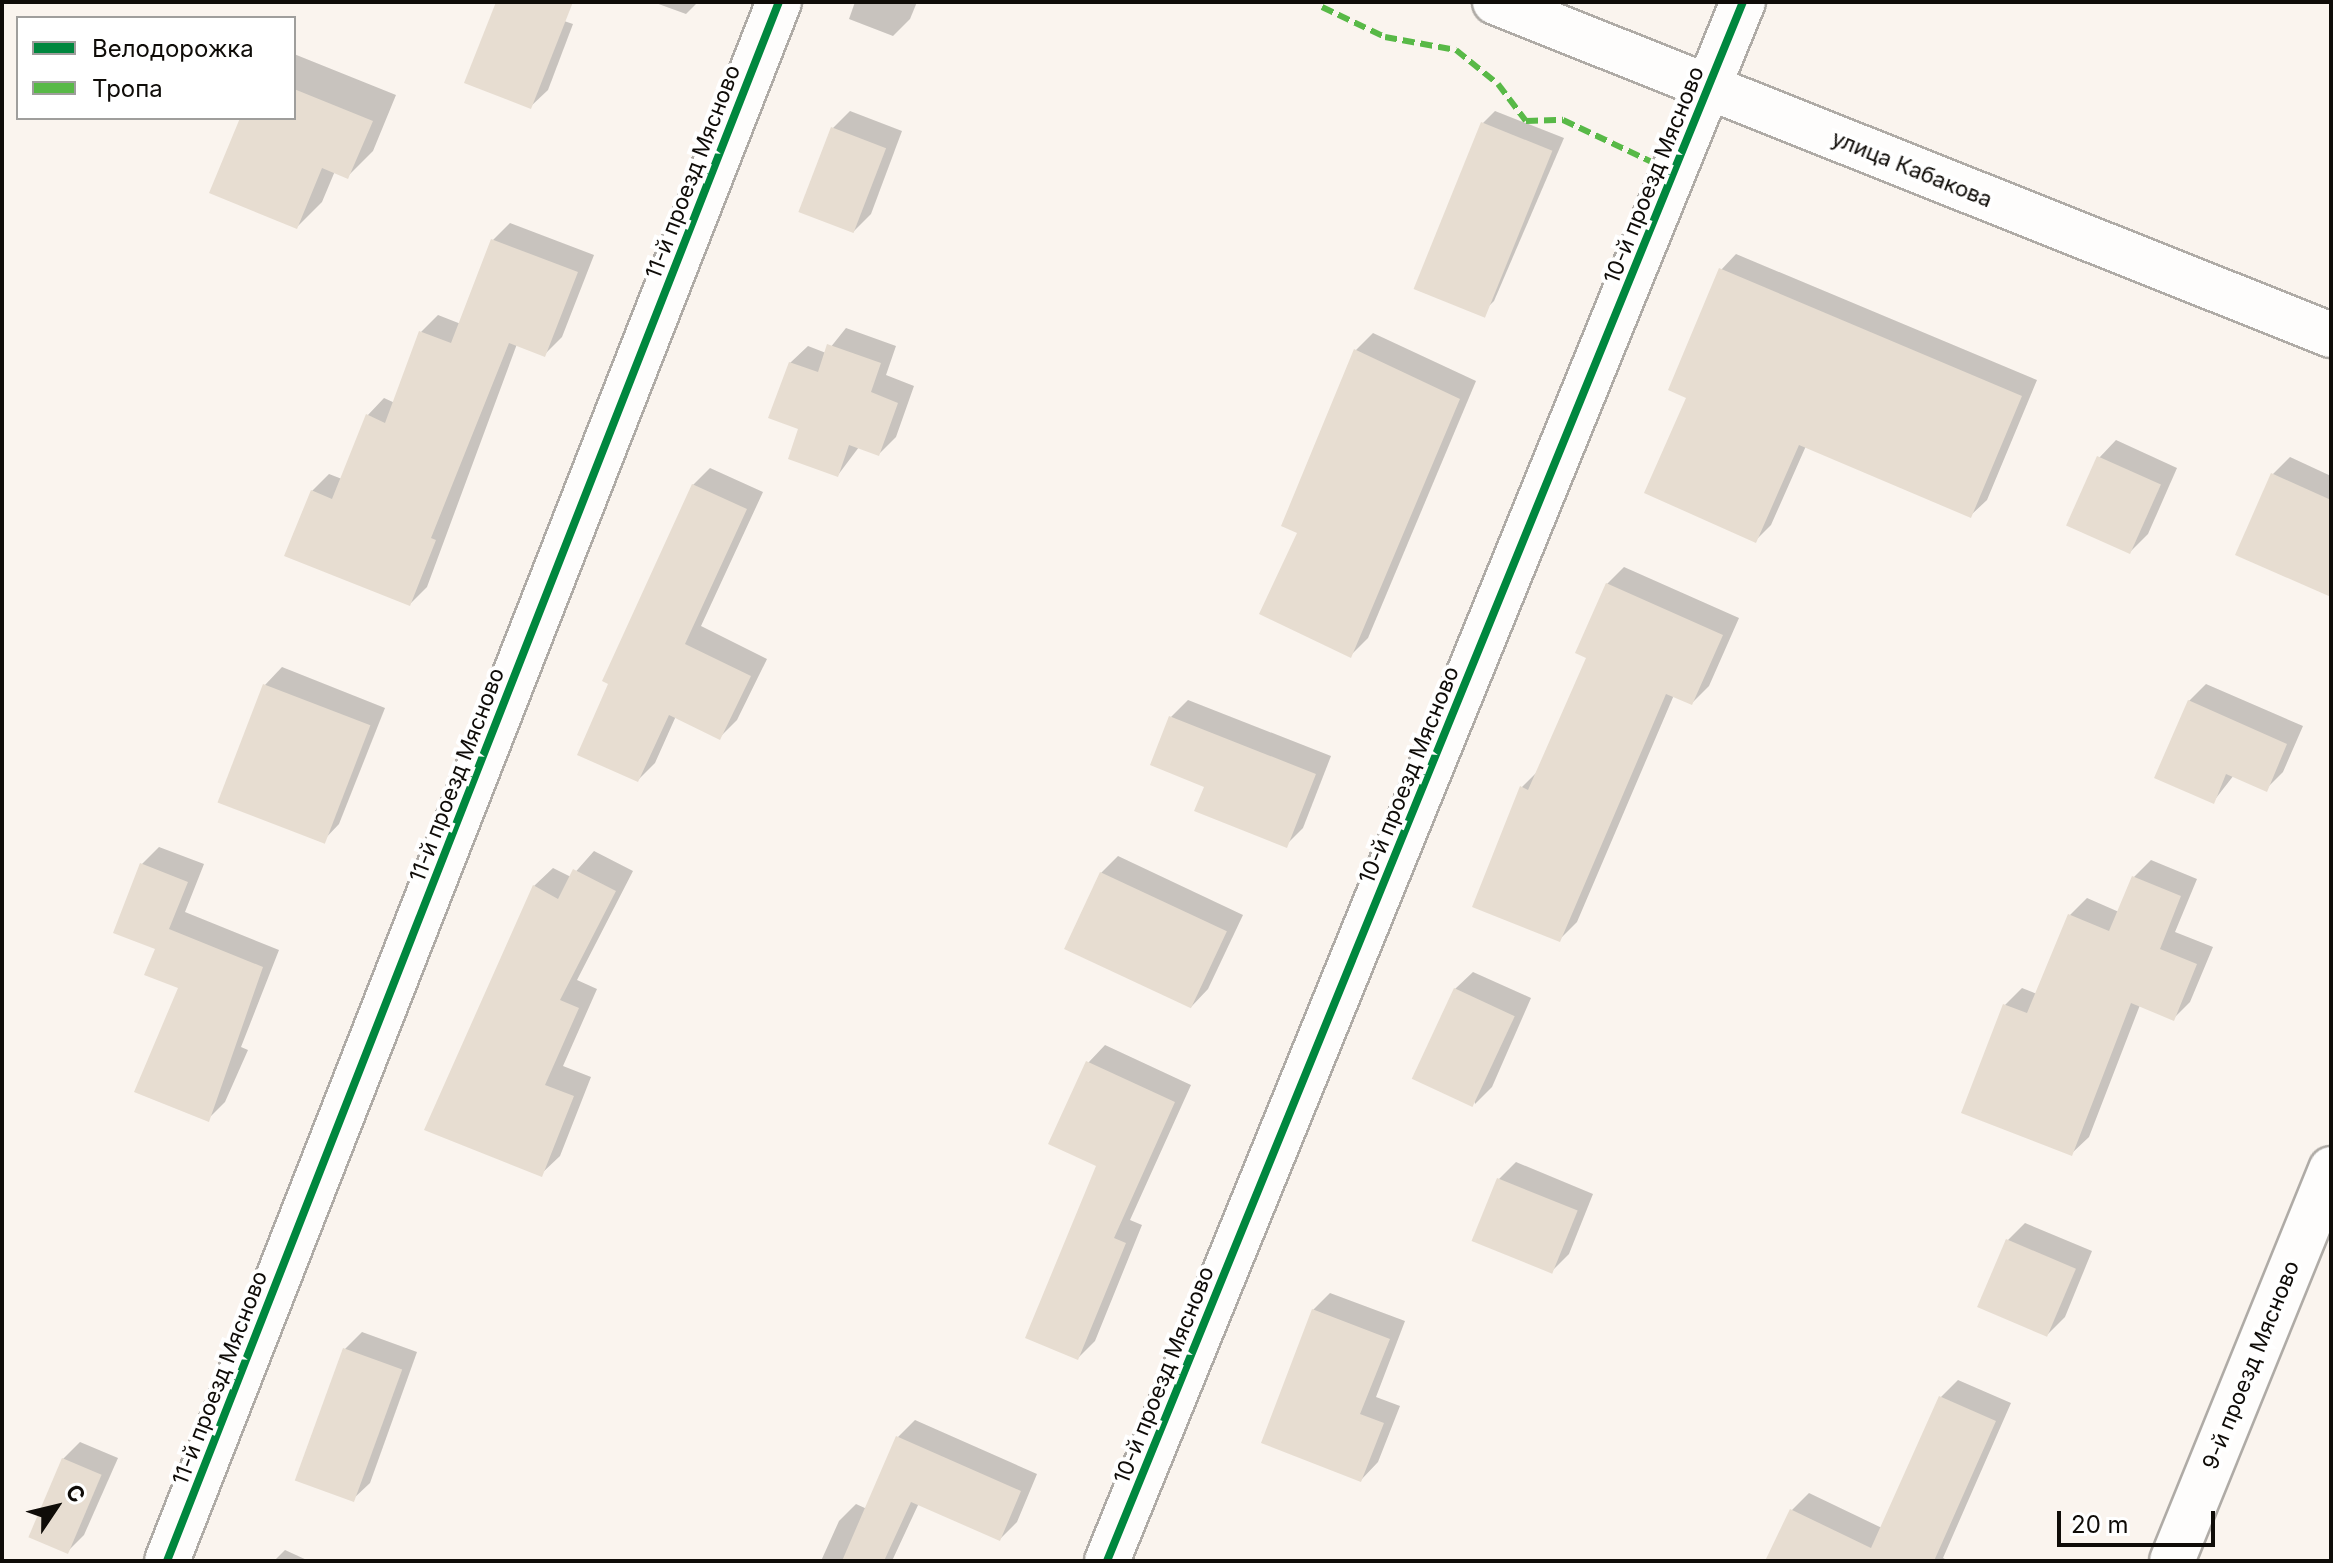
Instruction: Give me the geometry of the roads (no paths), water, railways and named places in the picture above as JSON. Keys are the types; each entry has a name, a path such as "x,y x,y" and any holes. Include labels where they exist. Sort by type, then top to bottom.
{"street":[{"name":"11-й проезд Мясново","path":"167,1561 779,2"},
{"name":"улица Кабакова","path":"1495,2 2331,335"},
{"name":"10-й проезд Мясново","path":"1107,1561 1743,2"},
{"name":"9-й проезд Мясново","path":"2172,1561 2331,1169"}]}
